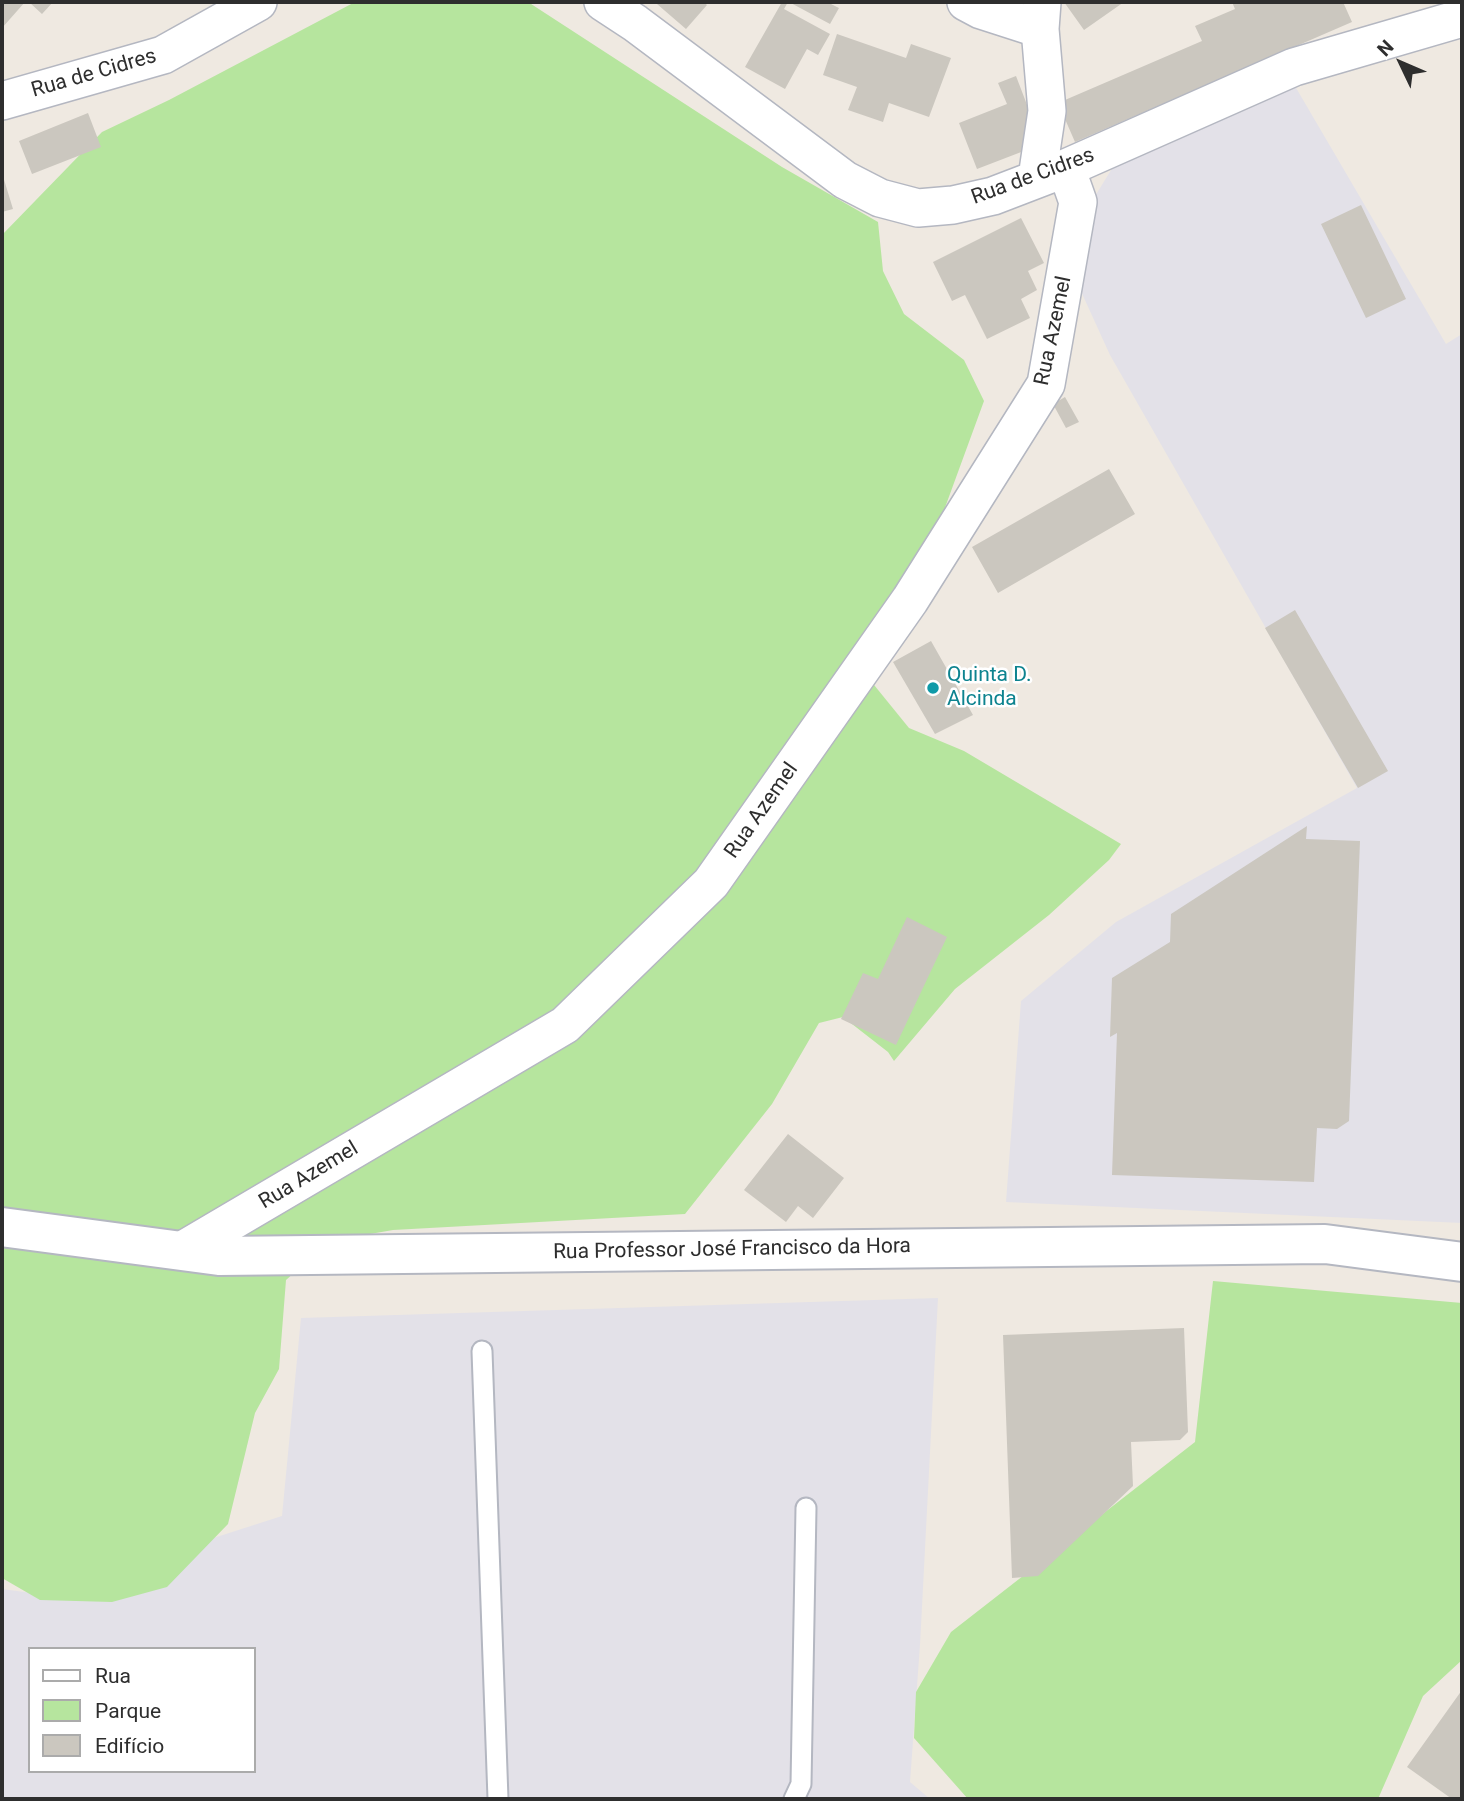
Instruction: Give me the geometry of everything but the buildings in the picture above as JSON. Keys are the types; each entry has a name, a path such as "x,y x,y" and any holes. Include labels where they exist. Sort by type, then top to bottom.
{"main road":[{"name":"Rua Professor José Francisco da Hora","path":"2,1227 219,1256 1325,1244 1462,1262"}],"street":[{"name":"Rua de Cidres","path":"2,101 163,55 258,2"},
{"name":"Rua de Cidres","path":"603,2 639,12 845,180 880,198 918,208 953,205 993,196 1294,66 1462,18"},
{"path":"966,2 981,10 1041,15 1051,173"},
{"name":"Rua Azemel","path":"183,1250 565,1025 711,883 910,600 1046,384 1078,202 1051,173"}],"lane":[{"path":"482,1351 498,1799"},
{"path":"794,1799 801,1784 806,1508"}],"shaded area":[{"path":"1292,81 1446,344 1462,334 1462,1223 1006,1202 1021,1001 1116,922 1357,788 1110,355 1069,265 1092,201 1121,154"},
{"path":"938,1298 910,1782 930,1799 2,1799 2,1589 39,1594 282,1516 301,1318"}],"green space":[{"path":"355,2 528,2 782,167 878,222 883,271 904,314 964,360 984,401 943,513 870,680 909,728 964,751 1121,844 1109,860 1049,915 955,989 894,1061 888,1052 843,1017 819,1023 772,1104 685,1214 393,1230 330,1241 286,1280 279,1369 255,1413 228,1524 167,1587 112,1602 40,1600 2,1578 2,235 102,132 169,100"},
{"path":"1213,1281 1462,1303 1462,1660 1423,1696 1378,1799 968,1799 914,1738 916,1692 951,1632 1195,1442"}],"place":[{"name":"Quinta D. Alcinda","path":"933,688"}]}
